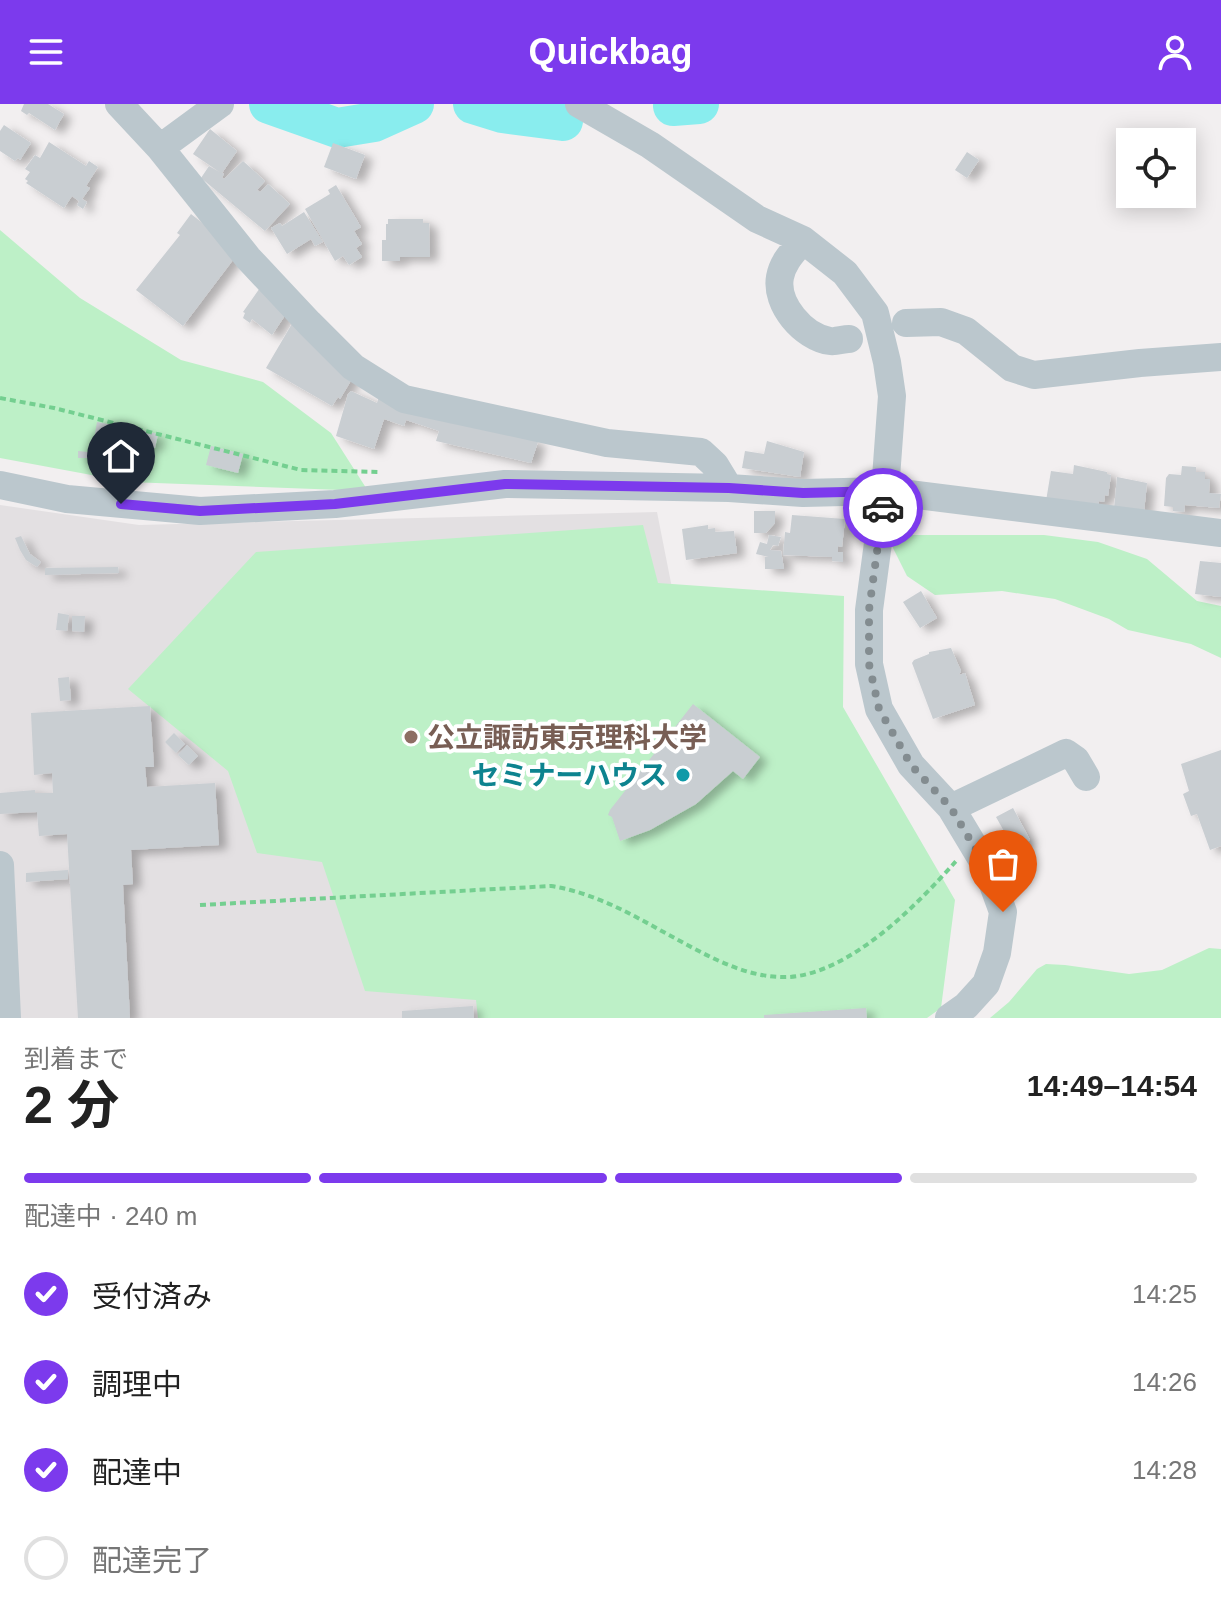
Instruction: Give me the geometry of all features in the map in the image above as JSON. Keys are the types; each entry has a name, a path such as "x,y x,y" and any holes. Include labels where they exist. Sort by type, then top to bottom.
{"street":[{"path":"119,104 160,148 248,258 353,367 404,399 607,443 701,452 715,465 729,488"},
{"path":"160,148 220,104"},
{"path":"579,104 650,145 757,219 803,240 845,273 875,313 892,396 885,491 869,610 869,664 879,709 911,765 951,808 987,868 1003,912 997,953 986,984 966,1006 949,1018"},
{"path":"803,240 786,260 780,277 780,293 793,320 816,336 831,341 849,339"},
{"path":"906,323 941,322 966,331 1012,368 1034,375 1221,357"},
{"path":"0,485 67,499 200,511 335,504 505,484 729,488 803,493 885,491 1221,533"},
{"path":"951,808 1066,753 1076,760 1086,777"},
{"path":"0,865 7,1018"}],"path":[{"path":"0,398 54,408 301,470 386,472"},
{"path":"200,905 551,886 580,891 615,906 737,969 791,977 824,967 856,952 900,919 971,843"}],"shaded area":[{"name":"公立諏訪東京理科大学","path":"0,505 139,525 657,512 686,659 482,1018 0,1018"}],"green space":[{"path":"0,230 80,298 181,360 263,382 331,433 368,491 129,482 0,458"},
{"path":"643,525 658,583 844,596 843,707 955,900 941,1008 927,1018 478,1018 476,1000 365,991 322,862 257,853 228,771 128,689 256,552"},
{"path":"896,535 1044,535 1098,542 1147,559 1197,601 1221,606 1221,658 1191,644 1128,630 1109,619 1055,599 1002,591 935,595 907,576 891,544"},
{"path":"1209,948 1221,949 1221,1018 990,1018 1009,1002 1037,969 1046,964 1129,974 1162,970"}],"building":[{"path":"24,104 48,104 64,114 55,130 21,111"},
{"path":"4,125 31,143 20,160 15,161 0,151 0,131"},
{"path":"210,129 237,151 222,173 224,179 243,161 265,181 257,190 260,192 268,184 290,204 265,231 201,178 209,166 221,173 193,154"},
{"path":"49,142 86,166 89,161 98,167 86,186 90,188 82,199 87,202 83,209 72,196 64,208 26,183 30,172 25,169 35,155 40,158"},
{"path":"333,143 365,155 356,179 324,167"},
{"path":"967,152 979,160 967,178 955,170"},
{"path":"336,185 361,227 354,231 362,244 356,248 362,257 349,265 343,256 335,261 305,209 330,194 328,190"},
{"path":"304,212 323,242 315,246 311,239 287,254 271,228 280,223 282,226"},
{"path":"191,214 239,252 183,326 136,290 180,235 177,233"},
{"path":"388,219 423,219 423,223 429,223 430,257 400,257 400,261 382,261 382,240 386,240"},
{"path":"262,285 288,311 272,335 252,319 250,323 243,318 243,312"},
{"path":"293,322 359,367 340,399 338,397 332,406 266,368"},
{"path":"382,386 538,442 531,463 436,441 439,431 406,420 404,426 384,419 374,449 336,436 348,394 351,391 377,403"},
{"path":"97,422 158,434 155,448 139,444 125,471 103,457 104,454 92,451 92,458 78,458 78,451 88,452 90,444 93,445"},
{"path":"767,441 804,452 800,477 742,468 745,451 764,454"},
{"path":"211,446 243,454 238,473 206,465"},
{"path":"1074,465 1111,475 1108,496 1105,495 1104,502 1099,501 1098,507 1046,501 1051,471 1073,474"},
{"path":"1182,466 1196,467 1196,472 1205,472 1205,479 1210,479 1209,493 1221,494 1219,508 1185,505 1184,512 1164,506 1166,478 1169,474 1181,475"},
{"path":"1117,477 1147,483 1144,512 1114,509"},
{"path":"754,511 775,511 775,523 766,533 754,533"},
{"path":"792,515 845,519 842,547 838,546 838,552 843,552 843,562 832,561 832,557 783,555 785,532 790,533"},
{"path":"708,525 708,529 715,528 715,532 734,531 737,553 686,560 682,529"},
{"path":"769,535 781,537 778,546 773,545 770,550 781,551 784,569 765,569 765,557 769,557 756,554 760,542 767,544"},
{"path":"21,536 30,554 41,562 37,567 26,560 20,550 15,538"},
{"path":"1200,561 1221,563 1221,597 1195,594"},
{"path":"118,567 119,573 45,575 45,568"},
{"path":"921,591 937,618 920,628 903,602"},
{"path":"58,613 69,615 67,631 56,630"},
{"path":"72,616 85,616 84,632 72,631"},
{"path":"951,648 961,671 959,675 965,673 975,705 933,719 912,663 929,652"},
{"path":"69,677 71,700 60,701 58,678"},
{"name":"セミナーハウス","path":"693,704 760,757 743,779 733,771 696,804 650,830 620,841 612,817 608,815 610,810"},
{"path":"150,706 154,767 145,767 147,787 215,783 219,845 131,850 133,884 123,885 130,1018 78,1018 67,834 39,836 37,812 0,814 0,793 35,790 35,793 53,793 52,773 34,775 31,713"},
{"path":"174,733 185,744 176,753 165,742"},
{"path":"187,745 198,756 189,765 178,755"},
{"path":"1221,750 1221,846 1210,850 1197,814 1191,816 1183,794 1189,791 1181,764"},
{"path":"1013,808 1030,840 1014,849 996,817"},
{"path":"68,870 68,879 26,882 26,873"},
{"path":"473,1006 474,1018 402,1018 402,1011"},
{"path":"866,1008 867,1018 764,1018 764,1015"}],"waterway":[{"path":"269,104 337,128 374,122 414,104"},
{"path":"473,104 502,113 563,121"},
{"path":"673,106 699,104"}],"way so far":[{"path":"883,508 869,610 869,664 879,709 911,765 951,808 987,868 1003,912"}],"place":[{"name":"公立諏訪東京理科大学","path":"411,737"},
{"name":"セミナーハウス","path":"683,775"}],"route":[{"path":"121,504 200,511 335,504 505,484 729,488 803,493 885,491 883,508"}]}
